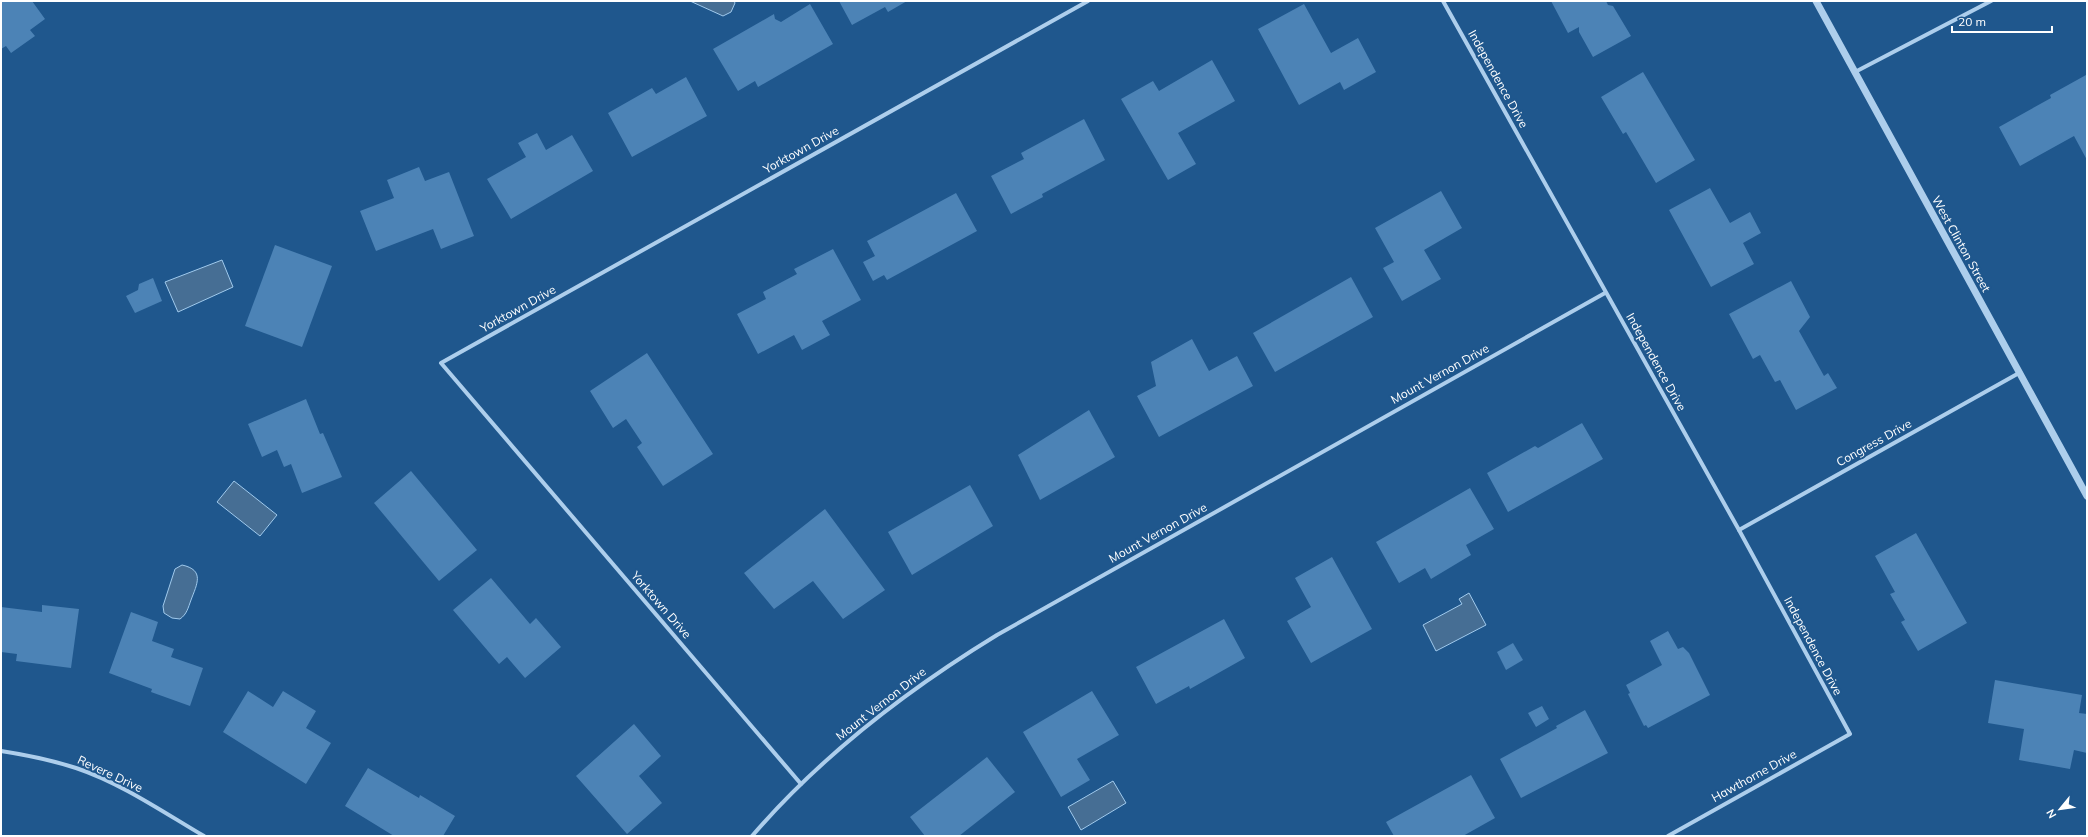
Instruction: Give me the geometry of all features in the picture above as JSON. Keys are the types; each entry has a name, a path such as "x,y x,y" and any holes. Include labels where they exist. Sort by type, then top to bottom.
{"street":[{"name":"Yorktown Drive","path":"801,784 442,363 1088,1"},
{"name":"Independence Drive","path":"1443,1 1739,530 1850,734"},
{"name":"West Clinton Street","path":"1816,1 2087,496"},
{"path":"1855,72 1992,1"},
{"name":"Mount Vernon Drive","path":"752,836 801,784 860,732 949,664 996,635 1605,292"},
{"name":"Congress Drive","path":"1739,530 2019,373"},
{"name":"Hawthorne Drive","path":"1668,836 1850,734"},
{"name":"Revere Drive","path":"1,751 35,756 77,768 122,789 204,836"}],"water":[{"path":"690,1 734,1 735,3 731,12 723,16"},
{"path":"222,260 233,287 178,312 165,282"},
{"path":"234,481 277,515 260,536 217,502"},
{"path":"182,565 194,570 197,574 197,583 188,608 180,619 172,618 164,613 163,606 175,569"},
{"path":"1469,593 1486,625 1436,651 1423,625 1462,604 1459,599"},
{"path":"1113,781 1126,803 1081,830 1068,807"}],"building":[{"path":"1,1 32,1 45,19 30,30 35,36 11,53 6,46 1,49"},
{"path":"839,1 907,1 888,12 885,7 852,25"},
{"path":"1551,1 1606,1 1608,5 1613,6 1631,36 1593,57 1579,32 1579,27 1568,33"},
{"path":"810,4 833,44 758,87 755,81 738,91 713,49 774,14 775,19 781,22"},
{"path":"1304,4 1331,53 1358,38 1376,72 1344,90 1340,82 1299,105 1258,29"},
{"path":"1212,60 1235,101 1178,133 1196,164 1168,180 1121,99 1153,81 1159,91"},
{"path":"1643,72 1695,160 1656,183 1626,132 1623,134 1601,97"},
{"path":"2086,75 2087,160 2074,136 2020,166 1999,127 2051,98 2050,95"},
{"path":"686,77 707,116 632,157 608,113 652,88 656,94"},
{"path":"1084,119 1105,160 1042,194 1043,197 1011,214 991,176 1024,159 1021,153"},
{"path":"537,133 546,150 572,135 593,171 511,219 487,179 526,157 518,143"},
{"path":"419,167 425,181 449,172 474,236 441,249 433,229 376,251 360,211 394,198 387,180"},
{"path":"1710,188 1730,223 1750,212 1761,233 1743,243 1754,264 1711,287 1669,210"},
{"path":"1441,191 1462,228 1424,250 1441,279 1402,301 1383,268 1394,262 1375,228"},
{"path":"956,193 977,231 887,280 884,275 873,281 863,262 875,256 867,241"},
{"path":"275,245 332,266 302,347 245,326"},
{"path":"833,249 861,300 822,321 830,335 802,350 794,335 758,354 737,314 766,299 763,292 797,274 794,269"},
{"path":"1351,277 1373,317 1275,372 1253,333"},
{"path":"153,278 162,301 135,313 126,296 138,290 139,284"},
{"path":"1791,281 1810,317 1799,331 1824,376 1828,373 1837,388 1796,410 1780,380 1775,382 1760,355 1753,359 1729,314"},
{"path":"1192,339 1209,371 1237,356 1253,386 1159,437 1137,396 1156,386 1151,362"},
{"path":"647,353 713,454 663,486 637,447 642,443 626,419 613,428 590,391"},
{"path":"306,399 320,434 323,433 342,477 302,493 291,464 284,467 277,450 262,457 248,424"},
{"path":"1089,410 1115,457 1040,500 1018,455"},
{"path":"1582,423 1603,459 1508,512 1487,473 1535,446 1538,448"},
{"path":"411,471 477,550 439,581 374,503"},
{"path":"970,485 993,526 912,575 888,532"},
{"path":"1470,488 1494,529 1466,545 1471,555 1431,579 1425,568 1399,583 1376,542"},
{"path":"825,509 885,590 843,619 813,581 774,609 744,573"},
{"path":"1916,533 1967,623 1918,651 1901,622 1905,620 1890,594 1895,592 1875,556"},
{"path":"1332,557 1372,629 1311,663 1287,621 1311,607 1295,578"},
{"path":"491,578 530,624 536,618 561,647 525,678 507,657 499,664 453,610"},
{"path":"42,605 79,609 71,668 16,661 17,654 1,652 1,607 42,612"},
{"path":"131,612 158,622 152,641 174,649 171,657 203,668 190,706 151,692 152,689 109,673"},
{"path":"1224,619 1245,658 1190,689 1189,686 1156,704 1136,667"},
{"path":"1668,631 1678,649 1683,647 1689,653 1710,695 1648,728 1646,725 1644,726 1628,694 1630,693 1626,685 1662,665 1650,641"},
{"path":"1513,643 1523,660 1506,670 1497,652"},
{"path":"1995,680 2082,695 2079,713 2087,714 2087,753 2074,750 2070,769 2019,760 2024,729 1988,723"},
{"path":"248,691 273,707 283,691 316,711 306,728 331,743 306,784 223,732"},
{"path":"1092,691 1119,735 1077,759 1090,780 1061,797 1023,732"},
{"path":"1542,706 1549,719 1536,727 1528,713"},
{"path":"1585,710 1608,753 1521,798 1500,759 1557,728 1556,726"},
{"path":"634,724 661,756 639,776 662,803 627,834 576,776"},
{"path":"987,757 1015,792 959,836 925,836 910,817"},
{"path":"368,768 419,798 420,795 455,816 443,836 394,836 345,806"},
{"path":"1471,775 1495,818 1463,836 1394,836 1386,822"}]}
